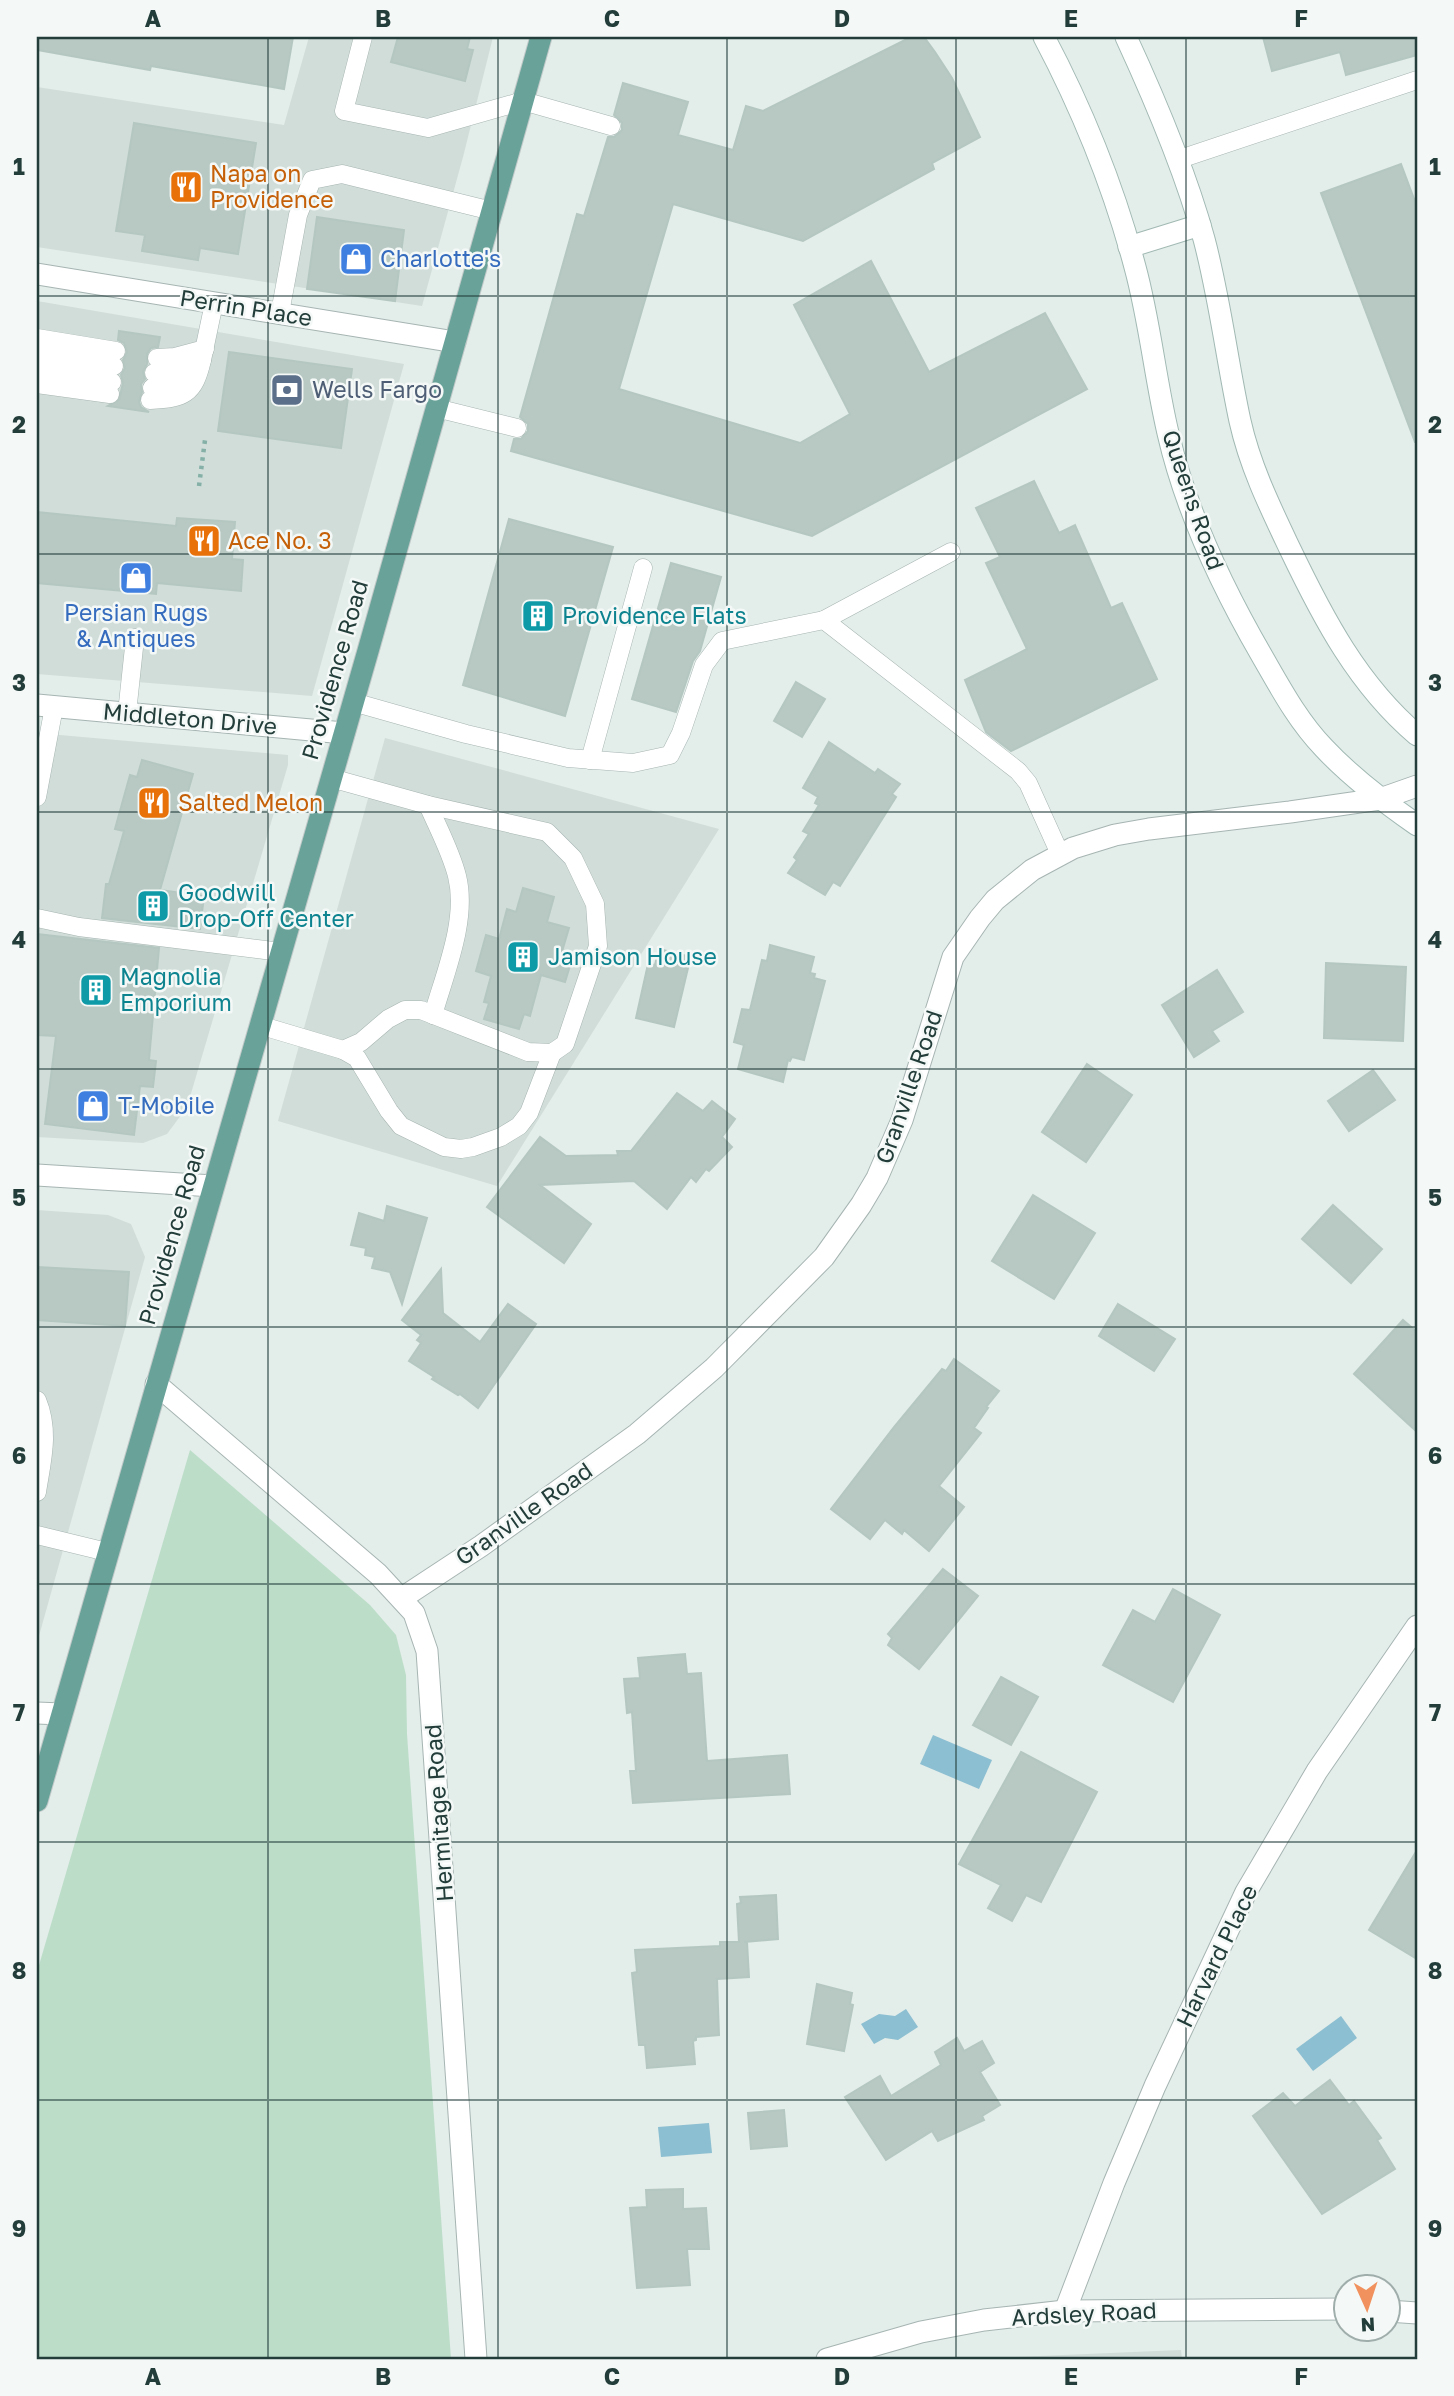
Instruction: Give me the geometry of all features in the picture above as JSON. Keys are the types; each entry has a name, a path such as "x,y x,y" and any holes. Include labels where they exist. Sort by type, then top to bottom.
{"main road":[{"name":"Providence Road","path":"37,1801 541,37"}],"street":[{"name":"Queens Road","path":"1044,37 1089,133 1129,247 1142,297 1175,461 1222,582 1298,718 1323,748 1380,799 1417,825"},
{"path":"1126,37 1177,160 1200,225 1241,422 1255,471 1268,503 1340,644 1374,692 1417,735"},
{"path":"1129,247 1200,225"},
{"name":"Perrin Place","path":"37,274 455,342"},
{"name":"Middleton Drive","path":"45,706 344,733"},
{"name":"Granville Road","path":"402,1598 481,1546 637,1434 714,1368 824,1257 877,1178 902,1120 953,957 979,918 995,900 1032,870 1060,854 1115,835 1149,828 1380,799 1417,786"},
{"path":"37,1175 213,1186"},
{"name":"Hermitage Road","path":"156,1384 378,1574 414,1613 427,1651 476,2359"},
{"name":"Harvard Place","path":"1065,2311 1155,2086 1246,1892 1317,1771 1417,1626"},
{"path":"37,1713 61,1714"},
{"name":"Ardsley Road","path":"827,2359 921,2332 984,2320 1065,2311 1332,2309"}],"lane":[{"path":"363,37 344,111 428,128 523,101 611,126"},
{"path":"1177,160 1417,80"},
{"path":"280,313 298,215 312,180 342,174 492,211"},
{"path":"202,361 190,369 153,380 177,399 192,387 202,361 214,303"},
{"path":"37,338 113,373"},
{"path":"37,354 113,373"},
{"path":"37,370 113,373"},
{"path":"37,384 113,373"},
{"path":"436,408 517,428"},
{"path":"353,702 467,734 568,758 633,763 670,755 681,733 704,665 722,641 824,620 951,552"},
{"path":"590,760 643,568"},
{"path":"824,620 1018,771 1028,783 1060,854"},
{"path":"127,713 135,638"},
{"path":"37,797 45,706"},
{"path":"259,1025 343,1050 357,1058 401,1126 444,1147 473,1147 501,1137 519,1126 529,1114 552,1053 565,1044 598,946 595,904 573,858 547,832 428,805 331,778"},
{"path":"428,805 457,875 461,900 458,926 433,1015"},
{"path":"37,918 79,927 281,952"},
{"path":"343,1050 361,1042 388,1019 405,1010 421,1010 528,1052 552,1053"},
{"path":"37,1400 44,1416 46,1440 37,1492"},
{"path":"37,1535 107,1552"}],"path":[{"path":"199,486 205,440"}],"shaded area":[{"path":"309,37 493,37 422,306 37,247 37,87 284,125"},
{"path":"37,301 404,364 312,696 37,674"},
{"path":"37,733 288,755 288,765 187,1107 167,1134 143,1143 37,1137"},
{"path":"385,738 719,829 497,1186 278,1121"},
{"path":"37,1210 108,1215 131,1224 145,1257 37,1643"},
{"path":"1181,2350 1182,2359 1002,2359 1013,2357"}],"green space":[{"path":"190,1450 370,1605 396,1635 406,1675 407,1734 451,2359 37,2359 37,1972"}],"water":[{"path":"933,1735 992,1760 979,1789 920,1764"},
{"path":"906,2009 918,2027 898,2040 885,2038 874,2044 861,2024 879,2014 895,2016"},
{"path":"1341,2016 1357,2038 1313,2071 1296,2049"},
{"path":"709,2123 712,2153 661,2157 658,2127"}],"building":[{"path":"37,37 293,37 284,89 151,66 150,70 37,50"},
{"path":"398,37 470,37 467,49 473,50 465,81 391,62"},
{"path":"911,37 924,37 935,52 952,78 980,137 932,163 934,169 803,241 673,204 619,389 800,443 850,414 794,305 871,261 929,372 1045,313 1087,389 812,536 511,451 514,439 521,439 528,431 528,424 520,417 577,214 584,216 608,137 614,137 622,130 622,123 614,115 623,83 688,102 678,135 733,150 746,106 763,111"},
{"path":"1263,37 1417,37 1417,55 1346,75 1340,52 1272,71"},
{"name":"Napa on Providence","path":"134,123 256,143 238,254 200,248 198,260 142,251 145,235 116,231"},
{"path":"1401,164 1417,207 1417,442 1321,193"},
{"name":"Charlotte's","path":"317,217 404,230 395,301 307,289"},
{"path":"119,331 160,337 158,347 151,348 147,354 147,364 143,372 145,379 141,384 139,402 141,407 149,412 108,406 119,400 123,383 121,375 125,368 123,360 127,352 124,343 118,340"},
{"name":"Wells Fargo","path":"229,352 352,369 341,448 218,431"},
{"path":"1034,481 1059,533 1075,525 1111,608 1122,603 1157,679 1011,751 986,732 965,680 1027,649 986,563 1000,557 976,508"},
{"path":"37,512 176,526 177,518 235,522 232,559 243,560 241,591 157,583 156,594 37,583"},
{"name":"Providence Flats","path":"509,519 613,547 565,716 463,685"},
{"path":"671,563 721,577 700,651 693,661 676,712 632,699"},
{"path":"796,682 825,699 802,737 774,721"},
{"path":"829,742 875,773 878,769 900,784 892,794 896,797 840,886 833,882 825,895 788,873 797,860 794,857 809,834 803,831 819,805 815,803 818,797 803,788"},
{"path":"142,760 193,774 160,890 204,896 200,929 102,918 106,884 109,884 124,831 115,829 130,775 137,777"},
{"name":"Jamison House","path":"523,888 554,897 547,922 569,928 561,955 572,959 565,982 541,975 530,1016 524,1014 519,1029 484,1019 489,1003 484,1002 491,976 476,971 486,935 499,939 507,909 516,912"},
{"path":"37,934 159,948 149,1060 156,1061 153,1087 140,1086 134,1135 45,1124 56,1036 37,1035"},
{"path":"770,945 814,957 810,973 815,974 814,978 825,981 804,1060 792,1057 788,1060 783,1082 738,1069 744,1045 734,1042 742,1009 750,1010 762,960 767,961"},
{"path":"659,949 687,956 685,968 688,968 674,1027 636,1018 648,964 655,965"},
{"path":"1326,963 1406,967 1403,1041 1324,1038"},
{"path":"1217,970 1243,1012 1212,1031 1219,1041 1194,1057 1162,1005"},
{"path":"1087,1064 1132,1095 1086,1162 1042,1132"},
{"path":"1373,1070 1395,1100 1349,1131 1328,1101"},
{"path":"677,1093 703,1111 712,1101 735,1119 722,1137 732,1147 709,1171 706,1169 696,1182 691,1177 667,1209 634,1181 540,1185 591,1224 564,1263 487,1207 540,1137 566,1156 618,1155 617,1151 631,1151"},
{"path":"1033,1195 1095,1233 1054,1299 992,1261"},
{"path":"1333,1205 1382,1249 1351,1283 1302,1239"},
{"path":"387,1206 427,1218 402,1304 390,1272 372,1268 375,1257 365,1255 366,1248 351,1245 359,1213 384,1221"},
{"path":"37,1267 129,1272 125,1326 37,1320"},
{"path":"441,1269 443,1313 480,1342 508,1304 536,1324 478,1408 409,1361 421,1343 417,1340 421,1335 402,1320"},
{"path":"1118,1304 1175,1339 1154,1371 1099,1336"},
{"path":"1403,1320 1417,1332 1417,1432 1354,1374"},
{"path":"954,1359 999,1391 974,1428 981,1433 939,1486 964,1507 929,1551 904,1530 902,1534 885,1520 870,1539 831,1509 894,1427 942,1369 946,1371"},
{"path":"943,1569 978,1596 919,1669 888,1645 892,1638 888,1634"},
{"path":"1173,1589 1220,1615 1173,1702 1103,1665 1133,1610 1155,1622"},
{"path":"685,1654 687,1674 701,1673 707,1761 787,1755 790,1794 633,1803 630,1771 636,1771 632,1712 627,1713 624,1679 640,1678 638,1658"},
{"path":"1001,1677 1038,1697 1011,1745 973,1725"},
{"path":"1021,1752 1097,1792 1041,1902 1026,1895 1012,1921 988,1908 1001,1885 959,1864"},
{"path":"1417,1850 1417,1959 1369,1930"},
{"path":"776,1895 778,1939 744,1942 747,1942 749,1977 717,1979 719,2035 696,2037 693,2041 695,2064 647,2068 645,2045 639,2045 632,1973 637,1972 635,1950 720,1946 720,1942 739,1942 737,1904 741,1903 740,1897"},
{"path":"817,1984 852,1993 850,2004 853,2005 844,2051 807,2044"},
{"path":"957,2038 964,2051 982,2041 994,2063 980,2072 1000,2105 982,2116 984,2120 938,2141 932,2131 886,2160 845,2097 880,2076 891,2096 941,2065 935,2052"},
{"path":"1330,2080 1349,2105 1354,2101 1381,2138 1377,2140 1395,2169 1322,2214 1253,2116 1283,2093 1295,2106"},
{"path":"784,2110 787,2146 751,2149 748,2113"},
{"path":"683,2189 683,2209 706,2208 709,2249 687,2249 690,2285 637,2288 630,2208 647,2207 646,2190"}],"place":[{"name":"Napa on Providence","path":"186,187"},
{"name":"Charlotte's","path":"356,259"},
{"name":"Wells Fargo","path":"287,390"},
{"name":"Ace No. 3","path":"204,541"},
{"name":"Persian Rugs & Antiques","path":"136,578"},
{"name":"Providence Flats","path":"538,616"},
{"name":"Salted Melon","path":"154,803"},
{"name":"Goodwill Drop-Off Center","path":"153,906"},
{"name":"Jamison House","path":"523,957"},
{"name":"Magnolia Emporium","path":"96,990"},
{"name":"T-Mobile","path":"93,1106"}]}
